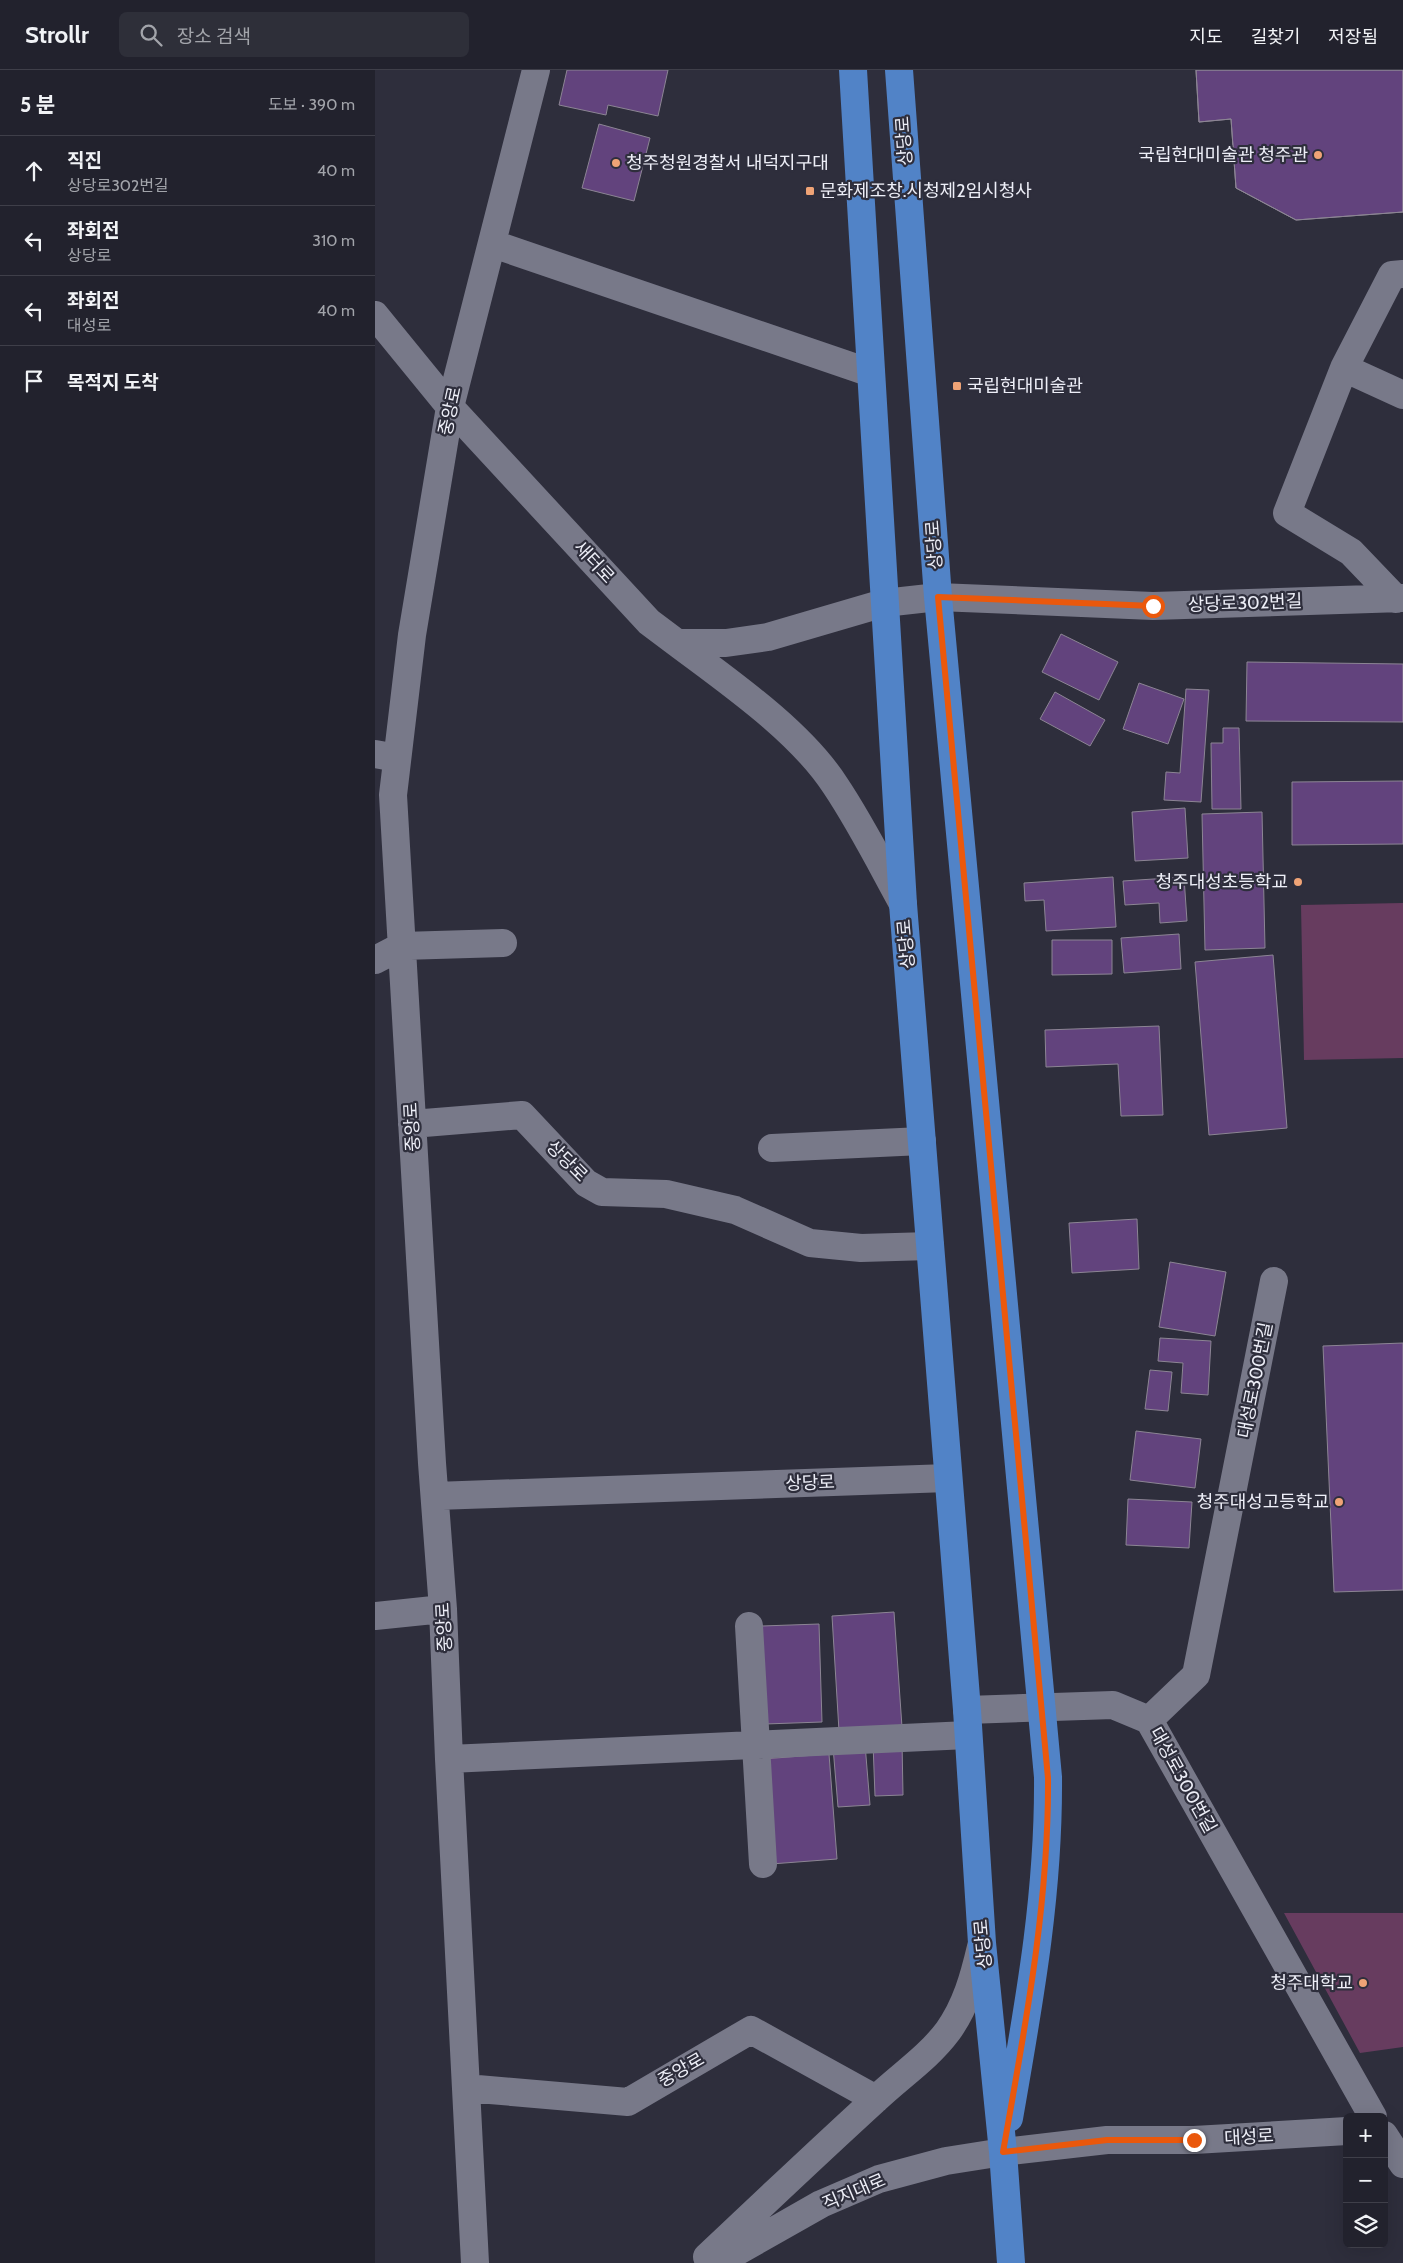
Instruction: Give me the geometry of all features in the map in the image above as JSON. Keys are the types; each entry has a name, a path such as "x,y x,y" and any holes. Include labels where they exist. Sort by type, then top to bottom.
{"main road":[{"name":"상당로","path":"853,70 903,904 967,1723 982,1943 1003,2152 1011,2263"},
{"name":"상당로","path":"899,70 938,597 1048,1778 1049,1832 1036,1961 1003,2152"}],"street":[{"name":"중앙로","path":"475,2263 443,1609 393,795 386,756 412,635 449,407 493,244 536,70"},
{"path":"493,244 871,373"},
{"path":"1403,274 1392,275 1343,368 1403,395"},
{"name":"새터로","path":"375,315 449,407 649,622 729,682 796,738 835,784 903,904"},
{"name":"상당로302번길","path":"1343,368 1287,513 1351,552 1400,598"},
{"name":"상당로302번길","path":"884,603 938,597 1153,606 1400,598"},
{"path":"677,644 726,643 769,637 884,603"},
{"path":"375,960 401,946 503,943"},
{"name":"상당로","path":"412,1124 522,1115 586,1183 602,1192 666,1194 735,1210 810,1242 861,1248 930,1246"},
{"path":"772,1148 922,1142"},
{"name":"대성로300번길","path":"1274,1281 1196,1675 1149,1720 1371,2113"},
{"name":"상당로","path":"435,1496 948,1478"},
{"path":"375,1616 443,1609"},
{"path":"749,1626 763,1864"},
{"path":"449,1759 757,1744 967,1723 1041,1708 1113,1705 1149,1720"},
{"path":"701,2263 875,2099 929,2053 948,2031 963,2007 974,1978 982,1943"},
{"name":"중앙로","path":"467,2088 627,2102 751,2030 875,2099"},
{"name":"대성로","path":"1003,2152 1107,2140 1194,2140 1343,2132"},
{"path":"1388,2141 1403,2164"},
{"name":"직지대로","path":"717,2263 821,2204 879,2179 945,2161 1003,2152"}],"shaded area":[{"path":"1403,903 1403,1058 1304,1060 1301,905"},
{"name":"청주대학교","path":"1284,1913 1403,1913 1403,2047 1360,2053"}],"building":[{"path":"567,70 668,70 658,116 608,105 606,115 559,105"},
{"name":"국립현대미술관 청주관","path":"1196,70 1403,70 1403,212 1296,220 1236,188 1231,119 1199,122"},
{"name":"국립현대미술관 청주관","path":"1196,70 1403,70 1403,212 1296,220 1236,188 1231,119 1199,122"},
{"name":"청주청원경찰서 내덕지구대","path":"599,124 650,138 634,201 582,188"},
{"path":"1061,634 1118,662 1099,700 1042,672"},
{"path":"1247,662 1403,664 1403,722 1246,721"},
{"path":"1139,683 1184,699 1168,744 1123,729"},
{"path":"1186,689 1209,690 1201,802 1164,800 1166,772 1180,773"},
{"path":"1055,692 1105,720 1090,746 1040,719"},
{"path":"1223,728 1239,728 1241,809 1212,809 1211,743 1223,743"},
{"path":"1403,781 1403,844 1292,845 1292,782"},
{"path":"1185,808 1188,858 1135,861 1132,812"},
{"path":"1262,812 1265,948 1205,950 1202,814"},
{"path":"1113,877 1116,927 1046,931 1044,900 1025,901 1024,883"},
{"path":"1184,877 1187,921 1160,923 1159,903 1125,905 1123,881"},
{"path":"1179,934 1181,969 1124,973 1121,938"},
{"path":"1052,940 1112,940 1112,974 1052,975"},
{"path":"1273,955 1287,1128 1209,1135 1195,962"},
{"path":"1159,1026 1163,1115 1121,1116 1118,1064 1046,1067 1045,1030"},
{"path":"1137,1219 1139,1269 1072,1273 1069,1223"},
{"path":"1170,1262 1226,1272 1215,1336 1159,1327"},
{"path":"1160,1338 1211,1341 1208,1395 1181,1393 1183,1363 1158,1361"},
{"path":"1403,1343 1403,1590 1334,1592 1323,1346"},
{"path":"1150,1370 1172,1372 1168,1411 1145,1409"},
{"path":"1136,1431 1201,1439 1195,1488 1130,1480"},
{"path":"1128,1499 1192,1502 1189,1548 1126,1545"},
{"path":"894,1612 902,1727 839,1731 832,1616"},
{"path":"819,1624 822,1722 765,1724 762,1626"},
{"path":"902,1742 903,1795 875,1796 873,1743"},
{"path":"865,1744 870,1805 838,1807 833,1747"},
{"path":"829,1754 837,1859 771,1864 762,1759"}],"place":[{"name":"국립현대미술관 청주관","path":"1318,155"},
{"name":"청주청원경찰서 내덕지구대","path":"616,163"},
{"name":"문화제조창.시청제2임시청사","path":"810,191"},
{"name":"국립현대미술관","path":"957,386"},
{"name":"청주대성초등학교","path":"1298,882"},
{"name":"청주대성고등학교","path":"1339,1502"},
{"name":"청주대학교","path":"1363,1983"}],"route":[{"path":"1153,606 938,597 1048,1778 1049,1832 1036,1961 1003,2152 1107,2140 1194,2140"}]}
